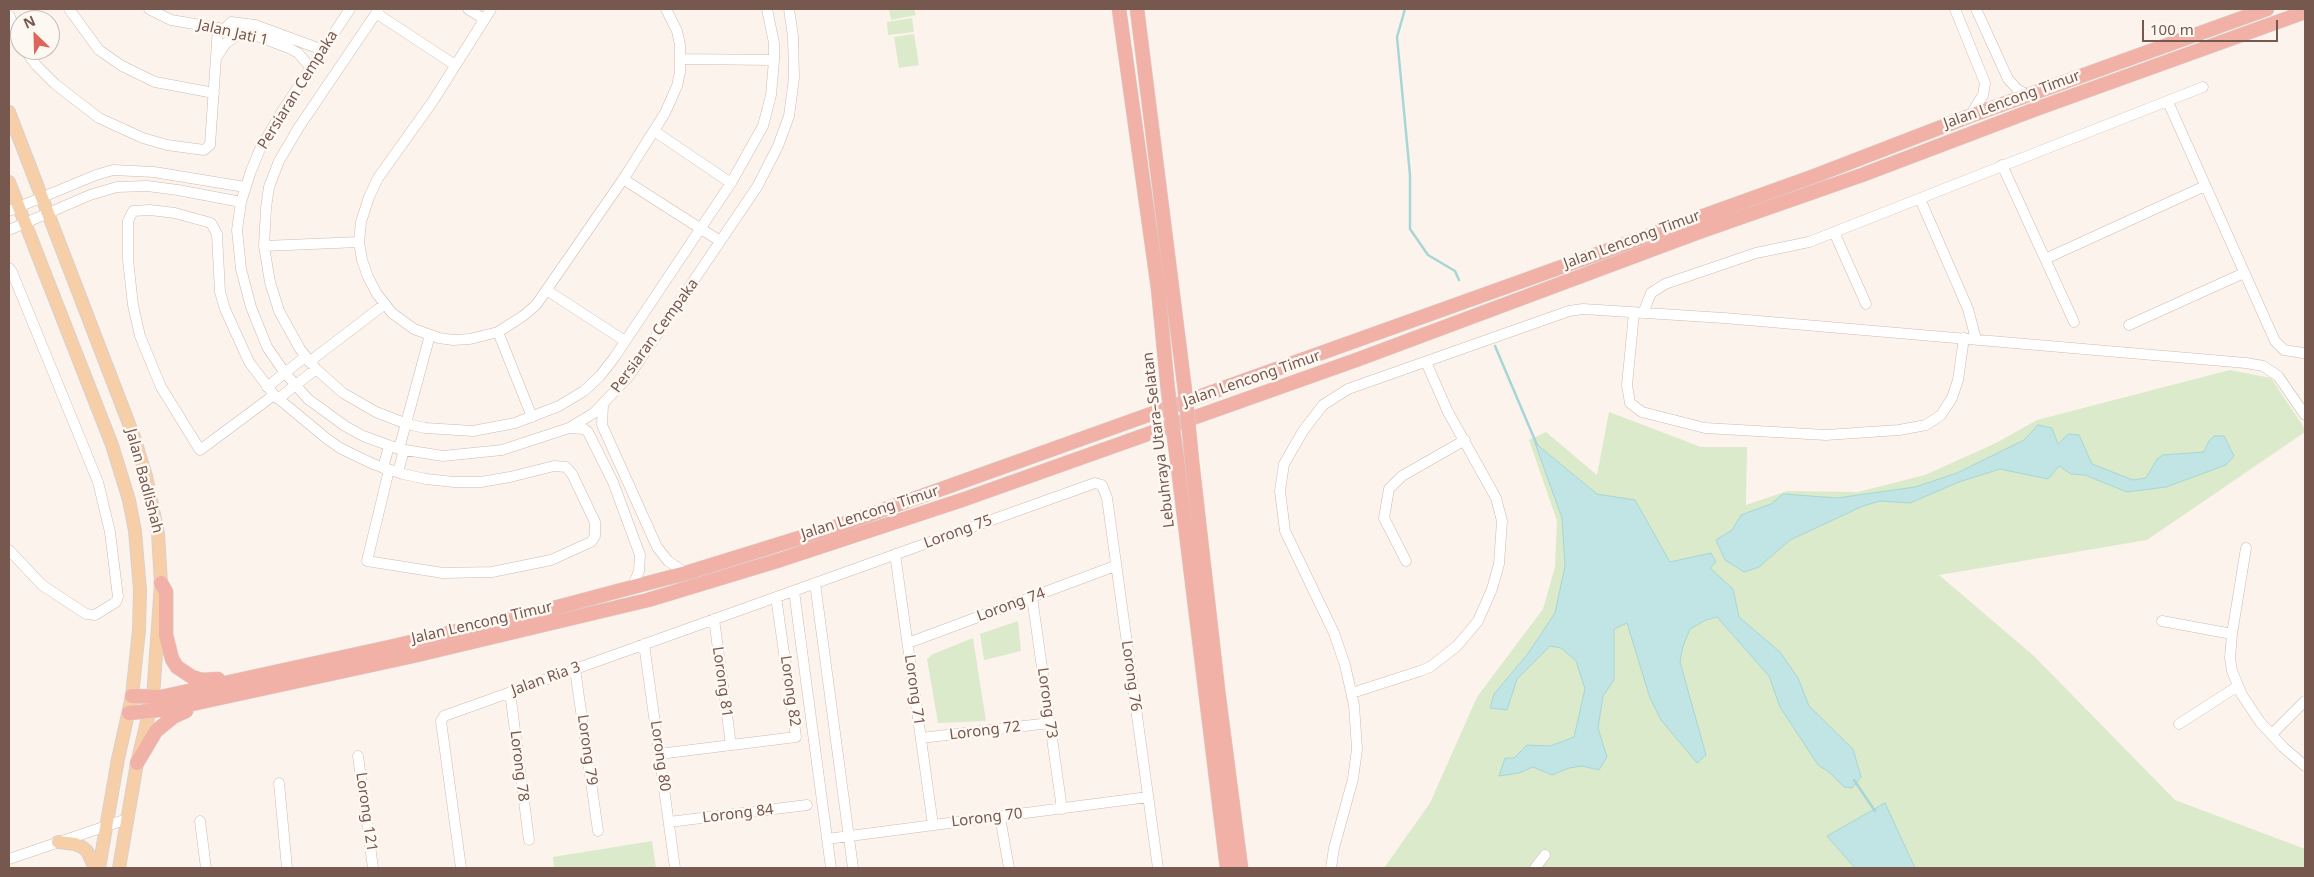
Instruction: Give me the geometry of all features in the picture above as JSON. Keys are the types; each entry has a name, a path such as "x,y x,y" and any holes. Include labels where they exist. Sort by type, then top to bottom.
{"highway":[{"name":"Lebuhraya Utara–Selatan","path":"1119,9 1158,288 1168,392 1227,868"},
{"name":"Lebuhraya Utara–Selatan","path":"1138,9 1185,391 1218,690 1241,868"},
{"name":"Jalan Lencong Timur","path":"132,696 153,697 403,644 632,588 838,526 999,470 1817,175 1970,116 2267,9"},
{"name":"Jalan Lencong Timur","path":"129,713 148,713 264,689 414,656 648,600 886,526 1359,359 1698,232 1862,175 2036,108 2305,12"},
{"path":"161,583 166,592 166,635 168,649 177,668 192,677 202,680 252,677"},
{"path":"137,763 156,732 172,718 185,712 264,689"}],"main road":[{"name":"Jalan Badlishah","path":"9,112 134,437 146,476 158,534 161,583 153,697 137,763 119,868"},
{"name":"Jalan Badlishah","path":"9,182 14,209 26,224 112,445 131,508 138,552 140,590 139,630 132,696 99,868"},
{"path":"58,842 82,847 87,851 95,868"}],"street":[{"path":"69,9 99,50 122,66 155,82 214,93"},
{"name":"Jalan Jati 1","path":"149,9 171,20 222,28 289,48 298,52 311,68"},
{"name":"Persiaran Cempaka","path":"350,9 270,131 245,187 241,202 237,240 244,283 256,323 267,347 285,373 320,409 345,426 389,446 402,450 444,456 482,453 528,443 570,428 594,413 629,376 764,177 789,116 794,58 788,9"},
{"path":"468,9 484,19"},
{"path":"491,9 433,101 378,178 368,197 361,222 359,242 362,260 368,277 385,304 402,321 430,335 453,340 477,338 498,332 524,316 548,291 654,131 677,86 681,59 676,31 666,9"},
{"path":"455,66 377,11 299,127 279,161 270,187 266,208 264,246 274,298 292,338 310,362 343,392 376,412 407,424 426,428 473,431 500,427 559,406 584,391 600,376 625,341 731,183 763,126 771,95 774,60 774,43 767,9"},
{"path":"1955,9 1985,83 1983,95 1970,116"},
{"path":"1976,9 2008,80 2018,90 2028,95"},
{"path":"34,60 44,74 93,114 126,132 168,145 201,150 208,147 222,28 231,22 255,25 323,50"},
{"path":"217,58 226,43 241,33"},
{"path":"681,59 774,60"},
{"path":"1964,338 1958,380 1952,398 1941,415 1926,425 1900,430 1826,435 1705,428 1642,412 1630,403 1627,385 1639,313 1651,293 1665,284 1756,252 1799,245 1920,199 2002,165 2089,134 2203,88"},
{"path":"2168,102 2278,347 2284,350 2303,353"},
{"path":"654,131 731,183"},
{"path":"2002,165 2074,322"},
{"path":"14,209 96,175 123,169 154,172 245,187"},
{"path":"623,179 720,241"},
{"path":"9,230 103,190 133,186 178,190 241,202"},
{"path":"2045,259 2205,186"},
{"path":"1920,199 1968,308 1976,339"},
{"path":"310,362 296,385 273,394 200,450 161,387 140,336 133,305 128,260 128,221 130,214 134,211 150,210 175,213 206,220 214,227 218,275 223,302 245,354 273,394 340,448 390,470 426,479 474,482 502,479 554,466 566,467 572,474 595,522 596,536 591,542 551,560 492,572 443,573 367,561 390,470 389,446"},
{"path":"1834,232 1866,304"},
{"path":"264,246 359,242"},
{"path":"9,268 98,482 110,532 118,597 116,602 95,615 86,614 42,586 9,550"},
{"path":"2129,325 2244,273"},
{"path":"548,291 625,341"},
{"path":"273,394 285,373 310,362 385,304"},
{"path":"1330,868 1355,764 1356,718 1345,665 1334,633 1286,531 1280,492 1284,464 1303,431 1323,405 1335,395 1576,310 1639,313 1964,338 2218,360 2263,366 2278,376 2305,414"},
{"path":"498,332 532,417"},
{"path":"390,470 402,450 430,335"},
{"path":"1352,693 1387,684 1430,666 1469,634 1481,613 1499,564 1502,521 1496,498 1448,412 1426,362"},
{"path":"603,404 602,425 657,547 668,561 686,573"},
{"path":"570,428 584,429 588,432 613,482 640,555 639,571 632,588"},
{"path":"1406,561 1384,518 1389,489 1402,476 1465,440"},
{"name":"Lorong 75","path":"794,591 1088,484 1102,485"},
{"name":"Lorong 76","path":"1102,485 1107,498 1158,868"},
{"path":"2246,548 2230,658 2238,686 2253,712 2272,734 2305,766"},
{"name":"Lorong 71","path":"895,554 933,825"},
{"name":"Lorong 74","path":"908,643 1115,566"},
{"path":"815,583 853,868"},
{"path":"794,591 831,868"},
{"name":"Jalan Ria 3","path":"461,868 441,721 448,714 794,591"},
{"name":"Lorong 82","path":"659,754 796,737 776,597"},
{"name":"Lorong 73","path":"1032,597 1062,809"},
{"name":"Lorong 81","path":"714,619 731,745"},
{"path":"2162,621 2232,634"},
{"name":"Lorong 80","path":"644,644 675,868"},
{"name":"Lorong 79","path":"575,668 598,831"},
{"path":"2179,724 2238,686"},
{"name":"Lorong 78","path":"510,692 529,840"},
{"path":"2272,734 2305,701"},
{"name":"Lorong 72","path":"921,738 1050,723"},
{"name":"Lorong 121","path":"358,756 374,868"},
{"path":"279,783 287,868"},
{"name":"Lorong 70","path":"827,839 1148,798"},
{"name":"Lorong 84","path":"669,822 807,805"},
{"path":"1000,817 1008,868"},
{"path":"12,862 58,842 127,819"},
{"path":"200,822 206,868"},
{"path":"1535,868 1544,855"}],"green space":[{"path":"889,9 914,9 916,15 891,20"},
{"path":"912,18 914,32 888,35 887,22"},
{"path":"914,34 919,65 899,68 894,37"},
{"path":"2230,370 2271,378 2305,429 2305,432 2147,540 1939,575 2035,657 2175,800 2305,849 2305,868 1384,868 1430,803 1477,697 1543,609 1555,567 1557,521 1529,440 1546,432 1597,475 1609,412 1701,447 1747,447 1746,505 1787,491 1858,492 1925,475 1996,443 2037,420"},
{"path":"1018,621 1021,651 984,660 980,634"},
{"path":"973,638 986,721 938,723 927,659 933,654"},
{"path":"652,841 656,868 554,868 553,857"}],"water":[{"path":"2038,425 2052,428 2058,444 2068,434 2079,435 2092,464 2133,480 2146,478 2157,459 2163,455 2204,452 2209,441 2214,436 2224,436 2234,456 2226,465 2166,487 2127,492 2085,475 2071,474 2059,466 2048,479 2000,469 1959,482 1910,503 1880,501 1863,506 1790,540 1759,567 1744,572 1725,560 1716,540 1732,530 1741,515 1771,504 1783,494 1837,498 1915,487 1957,473 2024,440"},
{"path":"1535,443 1597,494 1635,500 1670,562 1711,553 1716,562 1710,568 1733,589 1739,617 1780,652 1798,678 1809,706 1853,749 1861,777 1852,788 1844,787 1829,772 1818,765 1780,707 1769,676 1717,617 1706,620 1690,629 1683,646 1680,662 1706,755 1697,763 1661,720 1650,698 1627,623 1614,629 1614,680 1603,696 1598,728 1607,757 1599,770 1582,766 1569,768 1552,775 1533,767 1519,773 1499,776 1505,758 1514,758 1527,745 1550,746 1574,737 1585,689 1576,661 1561,648 1550,646 1517,679 1507,710 1490,708 1494,694 1527,655 1555,613 1565,566 1562,518"},
{"path":"1885,803 1915,868 1855,868 1827,836"}],"waterway":[{"path":"1405,9 1397,37 1410,175 1410,229 1428,255 1455,271 1459,280"},
{"path":"1495,346 1537,445"},
{"path":"1854,780 1875,811"}]}
